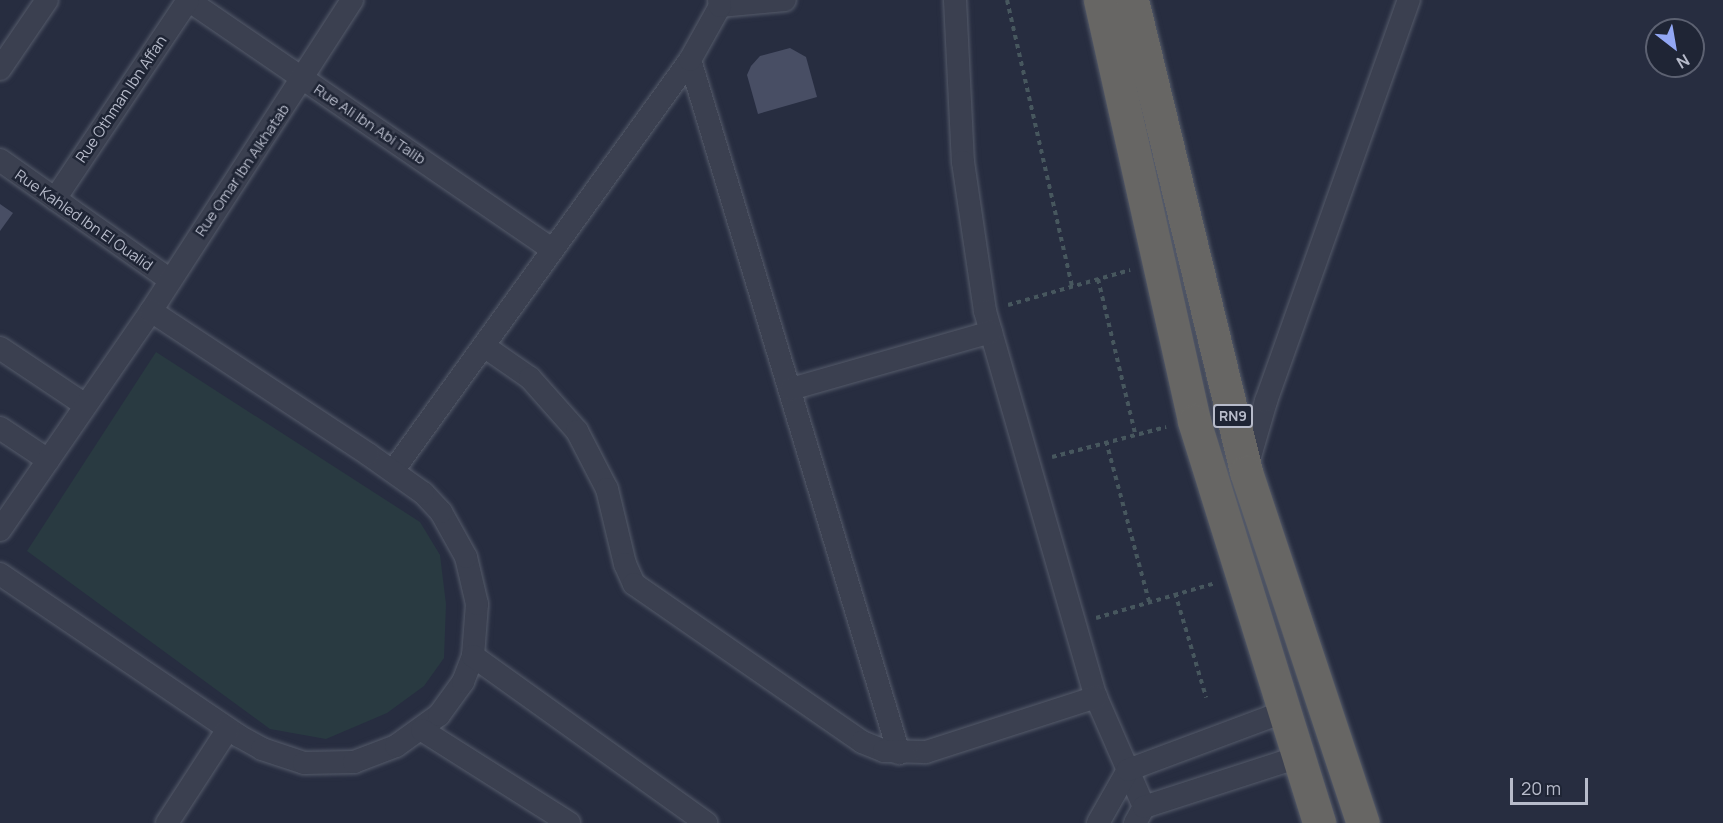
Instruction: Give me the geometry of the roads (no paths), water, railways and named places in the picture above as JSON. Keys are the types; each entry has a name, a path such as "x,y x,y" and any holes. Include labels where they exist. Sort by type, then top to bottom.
{"highway":[{"name":"RN9","path":"1100,0 1194,421 1243,576 1296,758 1319,823"},
{"name":"RN9","path":"1132,0 1246,472 1363,823"}],"street":[{"path":"0,69 47,0"},
{"name":"Rue Ali Ibn Abi Talib","path":"188,0 551,249"},
{"name":"Rue Othman Ibn Affan","path":"55,199 188,0"},
{"name":"Rue Omar Ibn Alkhatab","path":"0,530 151,310 169,279 303,79 351,0"},
{"path":"393,471 551,249 690,60 720,3 785,0"},
{"path":"955,0 963,162 988,322 1096,697 1128,770 1140,815 1296,758"},
{"path":"1246,472 1266,401 1409,0"},
{"path":"690,60 899,753"},
{"name":"Rue Kahled Ibn El Oualid","path":"0,160 169,279"},
{"path":"0,574 228,729 262,749 321,764 371,757 422,730 457,693 473,656 477,604 466,557 441,512 393,471 151,310"},
{"path":"791,389 988,322"},
{"path":"484,346 530,378 577,431 607,489 625,564 634,584 862,742 899,753 926,752 1096,697"},
{"path":"0,348 85,405"},
{"path":"0,428 48,460"},
{"path":"473,656 706,823"},
{"path":"1098,823 1128,770 1283,712"},
{"path":"167,823 228,729"},
{"path":"422,730 569,823"}]}
